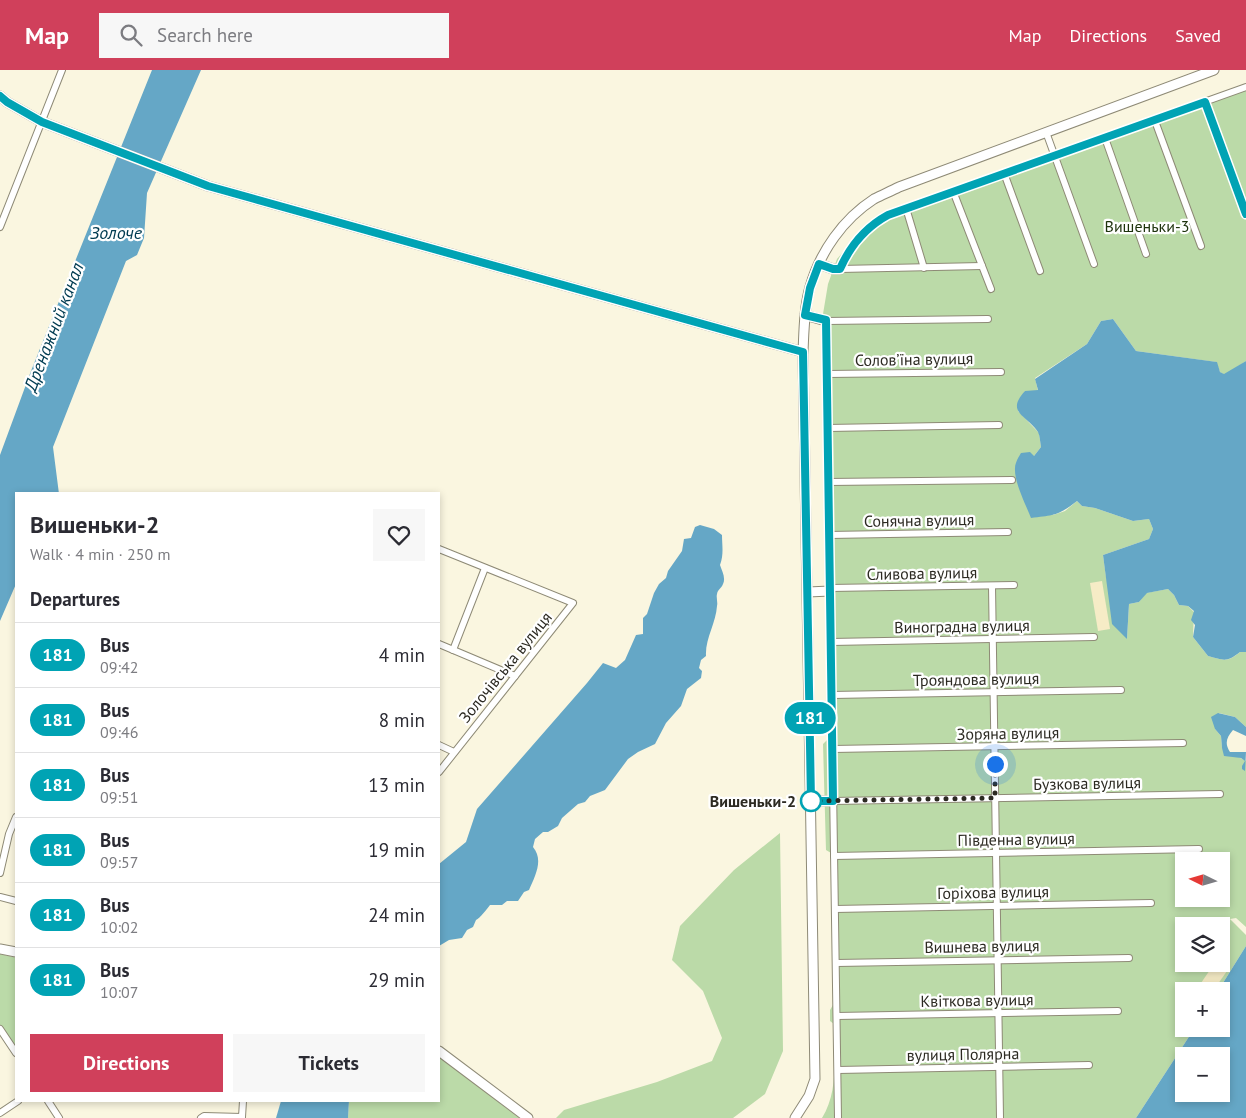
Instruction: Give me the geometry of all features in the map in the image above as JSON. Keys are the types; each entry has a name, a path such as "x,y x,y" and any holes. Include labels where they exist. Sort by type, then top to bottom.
{"street":[{"path":"0,227 62,70"},
{"path":"799,1117 815,1079 803,352 805,315 810,288 819,264 835,236 854,214 875,199 1046,132 1214,70"},
{"path":"840,269 850,249 860,237 877,222 906,208 1155,121 1246,87"},
{"path":"0,96 42,122 208,186 803,352"},
{"path":"1205,102 1246,214"},
{"path":"1155,121 1200,246"},
{"path":"1046,132 1094,264"},
{"path":"1105,138 1146,254"},
{"path":"1004,173 1040,272"},
{"path":"954,191 991,289"},
{"path":"906,208 924,268"},
{"path":"819,264 833,269 982,266"},
{"path":"805,315 826,320 988,319"},
{"path":"826,320 838,1118"},
{"name":"Соловʼїна вулиця","path":"827,374 1001,372"},
{"path":"828,428 999,425"},
{"path":"828,482 1012,480"},
{"name":"Сонячна вулиця","path":"829,535 1008,532"},
{"path":"440,549 485,568 453,650"},
{"name":"Золочівська вулиця","path":"440,771 573,603 485,568"},
{"path":"992,586 1000,1118"},
{"name":"Сливова вулиця","path":"830,590 1014,586"},
{"path":"808,592 830,590"},
{"name":"Виноградна вулиця","path":"831,642 1094,637"},
{"path":"440,644 515,676"},
{"name":"Трояндова вулиця","path":"832,696 1121,690"},
{"name":"Зоряна вулиця","path":"833,749 1183,743"},
{"path":"440,746 454,752"},
{"name":"Бузкова вулиця","path":"833,801 1220,794"},
{"path":"811,801 833,801"},
{"path":"0,873 9,834 15,819"},
{"name":"Південна вулиця","path":"834,856 1199,849"},
{"path":"0,897 15,901"},
{"name":"Горіхова вулиця","path":"835,908 1151,903"},
{"path":"0,949 15,952"},
{"name":"Вишнева вулиця","path":"836,963 1129,958"},
{"name":"Квіткова вулиця","path":"837,1016 1118,1011"},
{"path":"0,1029 15,1052"},
{"path":"440,1052 528,1118"},
{"name":"вулиця Полярна","path":"838,1070 1090,1065"},
{"path":"0,1113 16,1102"},
{"path":"49,1102 59,1118"},
{"path":"201,1118 204,1116 242,1117 243,1102"}],"green space":[{"name":"Вишеньки-2","path":"1246,85 1246,361 1225,375 1220,372 1216,362 1136,351 1113,319 1101,321 1087,344 1035,378 1038,391 1025,391 1018,411 1039,433 1041,447 1034,456 1053,515 1065,511 1077,501 1082,506 1095,508 1133,521 1149,519 1153,529 1149,539 1103,555 1106,577 1127,639 1129,604 1139,602 1146,593 1168,589 1174,595 1179,605 1188,606 1194,612 1193,637 1208,656 1225,660 1232,658 1240,652 1246,652 1246,727 1235,717 1219,713 1215,729 1221,736 1222,748 1246,761 1246,927 1236,918 1230,919 1230,917 1175,917 1175,972 1230,972 1224,982 1175,982 1175,1037 1189,1037 1182,1047 1175,1047 1175,1058 1136,1118 822,1118 831,1096 835,1060 834,1024 830,1021 830,1010 833,1005 831,853 826,850 823,744 828,739 825,591 824,334 822,320 828,284 837,259 857,236 876,220 900,207"},
{"path":"780,833 783,1051 765,1094 733,1118 556,1118 564,1110 657,1082 712,1061 722,1038 703,991 672,960 680,926 734,870"},
{"name":"Вишеньки-2","path":"1230,919 1246,935 1246,946 1230,972"},
{"path":"0,954 15,958 15,1050 0,1027"},
{"path":"440,1056 519,1118 348,1118 349,1102 440,1102"}],"sand":[{"path":"1102,581 1110,629 1098,631 1090,583"},
{"path":"1209,972 1226,972 1219,982 1202,982"}],"water":[{"name":"Золоче","path":"152,70 201,70 147,193 144,238 137,255 126,261 53,447 59,492 15,492 15,586 0,621 0,455 31,371"},
{"path":"1113,319 1136,351 1217,362 1220,372 1224,374 1246,361 1246,652 1240,652 1231,658 1221,659 1208,656 1193,637 1195,625 1191,620 1194,611 1188,606 1179,605 1174,595 1168,589 1147,593 1139,602 1129,604 1127,639 1112,624 1103,555 1149,539 1153,529 1149,519 1133,521 1095,508 1082,506 1077,501 1056,514 1031,518 1018,487 1015,468 1021,453 1030,452 1034,456 1041,447 1038,432 1017,409 1019,398 1025,391 1038,390 1035,379 1087,344 1101,321"},
{"path":"700,525 714,529 722,535 720,565 724,579 717,594 716,612 707,643 706,656 701,660 699,668 702,671 701,678 687,689 681,706 666,723 655,744 628,759 605,790 590,796 585,802 578,804 562,818 558,826 548,832 543,832 535,839 533,847 538,857 538,863 536,874 529,890 524,892 518,901 507,901 502,905 490,905 462,938 449,940 440,945 440,863 466,842 477,809 603,663 616,668 625,660 636,635 643,634 643,618 647,614 654,593 659,584 666,578 668,571 682,551 684,539 691,538 695,527"},
{"path":"1218,713 1235,717 1246,727 1246,736 1233,730 1227,743 1230,752 1246,752 1245,771 1242,769 1242,766 1245,761 1241,758 1224,756 1221,736 1215,729 1211,717"},
{"path":"1246,946 1246,1118 1136,1118 1175,1058 1175,1102 1230,1102 1230,1047 1182,1047 1189,1037 1230,1037 1230,982 1224,982"},
{"path":"281,1102 349,1102 348,1118 276,1118"}],"bus line":[{"name":"181","path":"0,96 42,122 208,186 803,352 811,801 833,801 826,320 805,315 810,288 819,264 833,269 840,269 850,249 860,237 888,215 1205,102 1246,214"}],"place":[{"name":"Вишеньки-2","path":"811,801"}],"route":[{"path":"811,801 995,798 995,764"}],"park label":[{"name":"Вишеньки-3","path":"1147,226"}],"water label":[{"name":"Дренажний канал","path":"54,327"}]}
